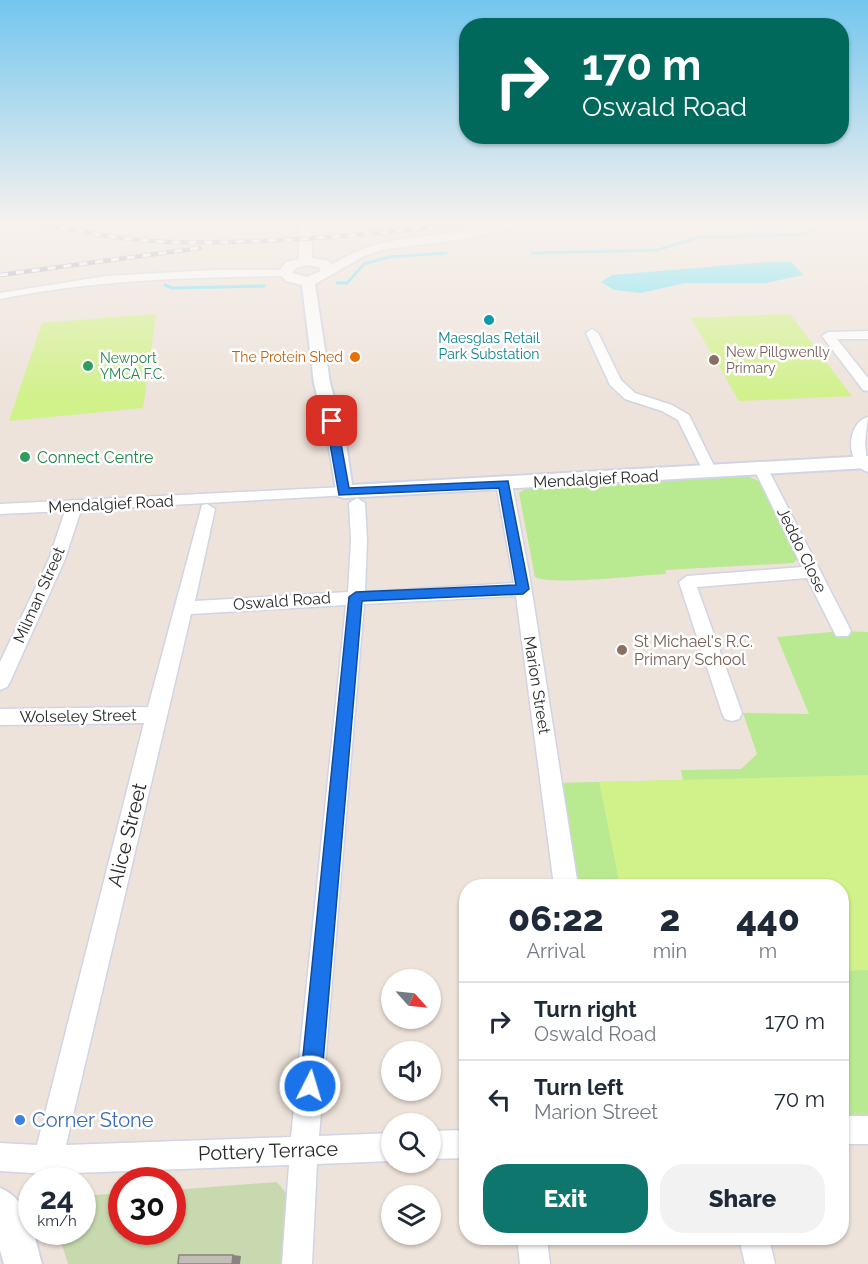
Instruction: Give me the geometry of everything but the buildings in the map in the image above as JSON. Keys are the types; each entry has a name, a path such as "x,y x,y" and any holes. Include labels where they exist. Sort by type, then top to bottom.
{"street":[{"path":"0,296 92,281"},
{"path":"297,1264 304,1150 356,597 359,541 322,383 308,281"},
{"path":"592,333 615,382 630,396 667,408 684,418 710,472"},
{"path":"868,335 828,336 868,387"},
{"path":"867,464 856,437 859,429 868,421"},
{"name":"Mendalgief Road","path":"0,509 350,498 504,484 867,464"},
{"name":"Jeddo Close","path":"761,469 842,631"},
{"name":"Marion Street","path":"504,484 523,589 565,879"},
{"name":"Milman Street","path":"0,682 57,559 75,505"},
{"name":"Alice Street","path":"48,1160 156,715 186,608 207,509"},
{"path":"732,713 687,582 812,572"},
{"name":"Oswald Road","path":"186,608 523,589"},
{"name":"Wolseley Street","path":"0,717 156,715"},
{"path":"849,1130 868,1130"},
{"path":"441,1145 459,1144"},
{"name":"Pottery Terrace","path":"0,1157 48,1160 381,1147"},
{"path":"0,1206 10,1220 23,1264"},
{"path":"533,1245 535,1264"},
{"path":"756,1245 760,1264"}],"green space":[{"name":"Newport YMCA F.C.","path":"156,314 143,408 9,421 42,323"},
{"path":"790,314 852,396 739,401 691,318"},
{"path":"747,476 759,481 764,489 799,558 793,563 665,570 666,574 598,579 559,580 535,577 519,493 527,488"},
{"path":"842,631 868,632 868,1130 849,1131 849,879 565,879 552,783 683,780 681,770 741,769 757,754 743,713 809,714 777,637"},
{"path":"868,775 868,970 849,971 849,879 619,879 599,782"},
{"path":"277,1182 290,1198 284,1264 68,1264 62,1245 96,1245 96,1195 108,1194 108,1245 186,1245 186,1189"}],"water":[{"path":"775,281 766,283 685,283 641,293 614,290 601,282"}],"waterway":[{"path":"337,283 349,281"},
{"path":"165,285 172,288 264,286"}],"place":[{"name":"Maesglas Retail Park Substation","path":"489,320"},
{"name":"The Protein Shed","path":"355,357"},
{"name":"New Pillgwenlly Primary","path":"714,360"},
{"name":"Newport YMCA F.C.","path":"88,366"},
{"name":"Connect Centre","path":"25,457"},
{"name":"St Michael's R.C. Primary School","path":"622,650"},
{"name":"Corner Stone","path":"20,1120"}],"route":[{"path":"310,1086 356,597 523,589 504,484 344,492 332,421"}]}
